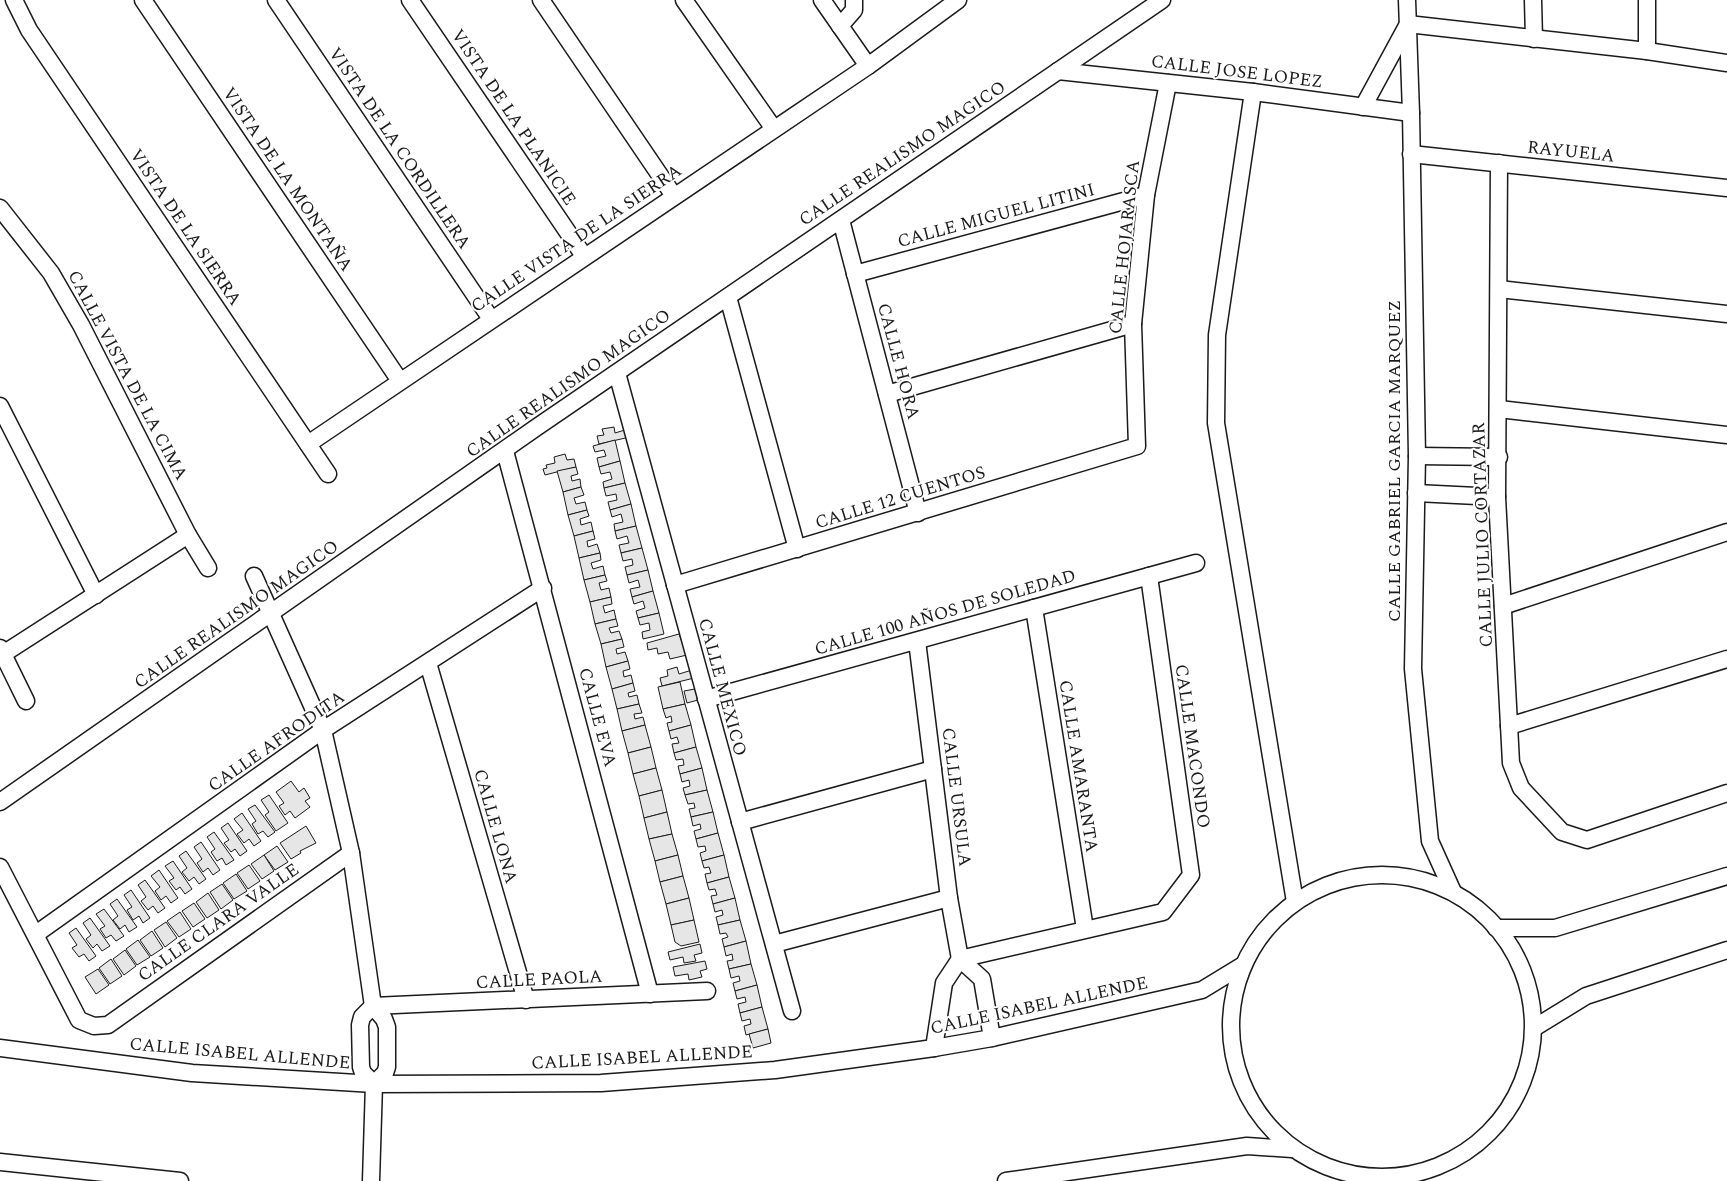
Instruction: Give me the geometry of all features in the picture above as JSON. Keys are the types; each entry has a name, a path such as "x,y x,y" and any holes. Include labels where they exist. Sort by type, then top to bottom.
{"street":[{"name":"VISTA DE LA SIERRA","path":"14,0 29,30 328,474"},
{"name":"VISTA DE LA MONTAÑA","path":"143,0 400,381"},
{"name":"VISTA DE LA CORDILLERA","path":"276,0 491,319"},
{"name":"VISTA DE LA PLANICIE","path":"410,0 584,256"},
{"path":"541,0 674,196"},
{"path":"684,0 774,129"},
{"path":"822,0 868,66"},
{"path":"840,26 854,10 854,0"},
{"name":"CALLE VISTA DE LA SIERRA","path":"308,444 868,66 958,0"},
{"name":"CALLE REALISMO MAGICO","path":"0,802 617,373 1162,0"},
{"name":"CALLE GABRIEL GARCIA MARQUEZ","path":"1407,0 1411,113 1417,456 1414,669 1430,841 1453,892"},
{"path":"1533,0 1534,39"},
{"path":"1647,0 1647,51"},
{"path":"1363,107 1408,24 1647,51 1727,63"},
{"name":"CALLE JOSE LOPEZ","path":"1058,71 1253,92 1411,113"},
{"name":"CALLE HOJARASCA","path":"1137,446 1133,324 1146,195 1168,83"},
{"path":"1253,92 1217,335 1216,423 1295,902"},
{"name":"RAYUELA","path":"1411,154 1727,188"},
{"name":"CALLE JULIO CORTAZAR","path":"1499,163 1497,497 1511,763 1521,788 1562,832 1587,840 1727,793"},
{"name":"CALLE MIGUEL LITINI","path":"855,274 1146,195"},
{"name":"CALLE VISTA DE LA CIMA","path":"0,208 51,273 81,325 188,535 208,568"},
{"name":"CALLE HORA","path":"841,220 918,513"},
{"path":"1499,289 1727,314"},
{"path":"728,297 797,549"},
{"path":"887,394 1133,324"},
{"name":"CALLE MEXICO","path":"617,373 792,1011"},
{"path":"0,406 96,594"},
{"path":"1499,409 1727,435"},
{"name":"CALLE 12 CUENTOS","path":"675,585 1137,446"},
{"name":"CALLE EVA","path":"506,451 544,588 650,994"},
{"path":"1417,456 1498,457"},
{"path":"1416,493 1497,497"},
{"path":"1503,606 1727,532"},
{"path":"26,701 2,651 188,535"},
{"name":"CALLE 100 AÑOS DE SOLEDAD","path":"706,699 1196,563"},
{"path":"254,576 323,730 351,853 373,1006 384,1019 387,1027 387,1067 385,1073 374,1084 371,1181"},
{"name":"CALLE MACONDO","path":"1085,930 1163,912 1191,875 1149,576"},
{"name":"CALLE AFRODITA","path":"36,934 323,730 544,588"},
{"name":"CALLE AMARANTA","path":"1034,608 1085,930"},
{"name":"CALLE URSULA","path":"917,640 949,898 960,958"},
{"path":"1509,726 1727,659"},
{"name":"CALLE LONA","path":"428,663 526,1000"},
{"path":"740,822 933,769"},
{"name":"CALLE CLARA VALLE","path":"36,934 80,1020 94,1026 108,1025 351,853"},
{"path":"0,867 36,934"},
{"path":"1373,875 1414,878 1453,892 1487,917 1513,949 1529,987 1534,1028 1528,1068 1511,1106 1484,1138 1450,1161 1411,1175 1370,1177 1329,1168 1292,1149 1262,1121 1242,1085 1235,1061 1231,1045 1231,1004 1243,965 1265,930 1295,902 1332,883 1373,875"},
{"path":"1496,928 1555,928 1727,876"},
{"path":"774,944 949,898"},
{"path":"934,1048 944,982 960,958 1085,930"},
{"path":"1534,1028 1586,996 1727,950"},
{"path":"960,958 982,979 992,1038"},
{"name":"CALLE ISABEL ALLENDE","path":"0,1048 192,1073 374,1084 601,1083 774,1070 992,1038 1202,990 1243,965"},
{"name":"CALLE PAOLA","path":"373,1006 707,991"},
{"path":"373,1006 362,1017 360,1034 361,1067 363,1073 374,1084"},
{"path":"1006,1181 1247,1146 1292,1149"},
{"path":"0,1162 180,1181"}],"building":[{"path":"614,427 615,433 628,429 630,437 599,444 597,436 604,435 602,429"},
{"path":"615,440 620,461 599,467 597,458 606,456 604,450 595,452 593,446"},
{"path":"565,454 567,460 574,459 576,467 545,475 543,469 547,468 546,465 555,463 554,457"},
{"path":"620,461 625,483 604,488 603,482 612,479 610,472 601,474 599,467"},
{"path":"576,467 578,474 571,476 572,481 580,479 581,487 563,492 557,471"},
{"path":"625,483 631,504 610,510 608,502 617,500 616,494 606,496 604,488"},
{"path":"581,487 584,495 574,498 576,504 585,502 587,510 568,515 563,492"},
{"path":"631,504 636,526 615,531 614,524 623,522 621,514 612,517 610,510"},
{"path":"587,510 589,516 580,519 581,525 591,522 593,531 574,536 568,515"},
{"path":"636,526 642,548 621,553 619,545 629,543 627,536 617,539 615,531"},
{"path":"593,531 595,539 587,541 588,547 597,544 600,553 579,558 574,536"},
{"path":"642,548 648,570 627,575 625,567 633,565 632,559 623,561 621,553"},
{"path":"600,553 601,560 591,563 593,569 603,566 605,575 584,580 579,558"},
{"path":"648,570 653,591 632,597 630,589 640,587 638,580 629,583 627,575"},
{"path":"605,575 607,581 599,583 601,590 609,588 611,597 590,602 584,580"},
{"path":"653,591 659,613 638,618 636,611 645,608 643,601 634,604 632,597"},
{"path":"611,597 612,604 603,606 605,613 614,610 616,619 595,624 590,602"},
{"path":"659,613 664,634 643,639 642,632 650,630 649,623 640,625 638,618"},
{"path":"616,619 618,626 609,628 611,633 619,631 622,639 601,644 595,624"},
{"path":"679,634 687,655 670,659 668,652 658,654 657,648 648,650 647,643"},
{"path":"622,639 624,647 616,649 617,654 625,652 628,661 606,667 601,644"},
{"path":"628,661 630,669 623,671 624,677 631,675 633,683 612,689 606,667"},
{"path":"677,667 679,674 692,670 694,678 662,686 660,678 668,676 667,670"},
{"path":"680,682 685,704 663,709 658,687"},
{"path":"633,683 635,691 628,693 629,697 637,695 639,704 617,709 612,689"},
{"path":"695,689 698,700 687,703 684,691"},
{"path":"639,704 642,713 634,714 635,719 643,717 645,725 622,731 617,709"},
{"path":"685,704 691,725 669,731 667,723 672,722 671,716 666,718 663,709"},
{"path":"645,725 651,747 628,753 622,731"},
{"path":"691,725 696,747 674,753 672,744 679,743 677,737 671,739 669,731"},
{"path":"651,747 656,768 633,774 628,753"},
{"path":"696,747 702,768 680,774 678,766 684,765 683,759 676,760 674,753"},
{"path":"656,768 662,790 639,796 633,774"},
{"path":"702,768 707,790 685,795 683,788 690,786 689,780 682,782 680,774"},
{"path":"291,781 299,792 304,788 310,798 305,801 310,807 295,818 290,811 285,815 279,806 284,803 276,792"},
{"path":"662,790 667,812 644,818 639,796"},
{"path":"707,790 713,812 691,817 689,809 695,808 694,803 688,804 685,795"},
{"path":"269,795 288,823 276,831 265,815 269,812 261,800"},
{"path":"255,805 275,832 268,837 263,831 258,834 252,824 256,821 248,809"},
{"path":"667,812 672,834 649,839 644,818"},
{"path":"713,812 718,833 696,839 694,831 701,829 700,824 693,826 691,817"},
{"path":"242,813 261,841 254,846 249,839 244,843 237,834 243,830 234,819"},
{"path":"228,823 247,851 240,856 235,849 231,852 224,843 229,840 221,828"},
{"path":"306,826 316,843 300,851 301,853 291,859 280,843"},
{"path":"214,832 234,860 226,865 222,858 217,861 211,852 215,849 207,837"},
{"path":"718,833 724,855 702,861 700,853 706,851 705,846 698,847 696,839"},
{"path":"672,834 678,855 655,861 649,839"},
{"path":"201,842 220,870 213,875 208,868 203,872 197,863 202,859 194,847"},
{"path":"277,846 288,862 275,870 264,855"},
{"path":"186,851 206,879 199,884 194,877 189,881 182,872 187,868 179,856"},
{"path":"264,855 274,871 262,879 251,864"},
{"path":"678,855 683,876 660,882 655,861"},
{"path":"724,855 729,877 707,883 705,874 711,873 709,867 704,868 702,861"},
{"path":"173,861 192,889 185,894 180,887 176,890 169,881 174,878 165,866"},
{"path":"249,865 260,881 248,889 237,873"},
{"path":"159,870 178,898 171,903 166,896 161,900 155,891 160,887 151,876"},
{"path":"236,874 247,891 234,899 223,883"},
{"path":"683,876 689,898 666,904 660,882"},
{"path":"729,877 735,898 713,904 711,896 717,895 715,889 709,890 707,883"},
{"path":"145,880 165,908 158,913 153,906 148,910 141,901 146,897 138,885"},
{"path":"222,884 233,900 221,909 210,892"},
{"path":"131,890 150,918 143,923 139,916 133,920 127,910 132,907 124,895"},
{"path":"208,893 219,910 207,918 196,902"},
{"path":"689,898 694,920 671,925 666,904"},
{"path":"735,898 740,920 718,925 716,917 723,915 722,910 715,912 713,904"},
{"path":"117,899 137,927 129,932 125,925 120,929 113,920 118,916 110,904"},
{"path":"194,903 205,919 193,927 182,911"},
{"path":"104,909 124,936 116,941 111,935 106,938 100,929 105,926 96,914"},
{"path":"180,912 191,929 179,937 167,921"},
{"path":"90,918 110,946 102,951 97,944 93,948 86,939 91,935 83,923"},
{"path":"694,920 699,942 681,946 675,942 671,925"},
{"path":"740,920 746,941 724,947 722,939 728,937 726,933 720,934 718,925"},
{"path":"166,922 177,938 165,947 154,930"},
{"path":"76,928 96,956 89,961 84,954 79,957 72,948 77,945 69,933"},
{"path":"152,931 163,948 151,956 140,940"},
{"path":"138,940 150,957 137,965 126,949"},
{"path":"746,941 751,964 729,969 727,961 733,960 732,954 726,956 724,947"},
{"path":"700,944 702,953 694,955 696,961 684,963 683,957 670,960 668,952"},
{"path":"125,950 136,966 124,975 113,959"},
{"path":"111,959 122,976 110,984 99,968"},
{"path":"705,961 707,969 700,971 702,977 689,980 688,974 675,976 673,967"},
{"path":"751,964 757,985 735,991 733,983 740,981 739,976 731,978 729,969"},
{"path":"98,969 109,985 96,994 85,977"},
{"path":"757,985 762,1007 740,1013 738,1004 746,1002 745,997 737,999 735,991"},
{"path":"762,1007 768,1029 746,1035 744,1026 751,1024 750,1019 742,1021 740,1013"},
{"path":"768,1029 771,1043 753,1048 749,1034"}]}
